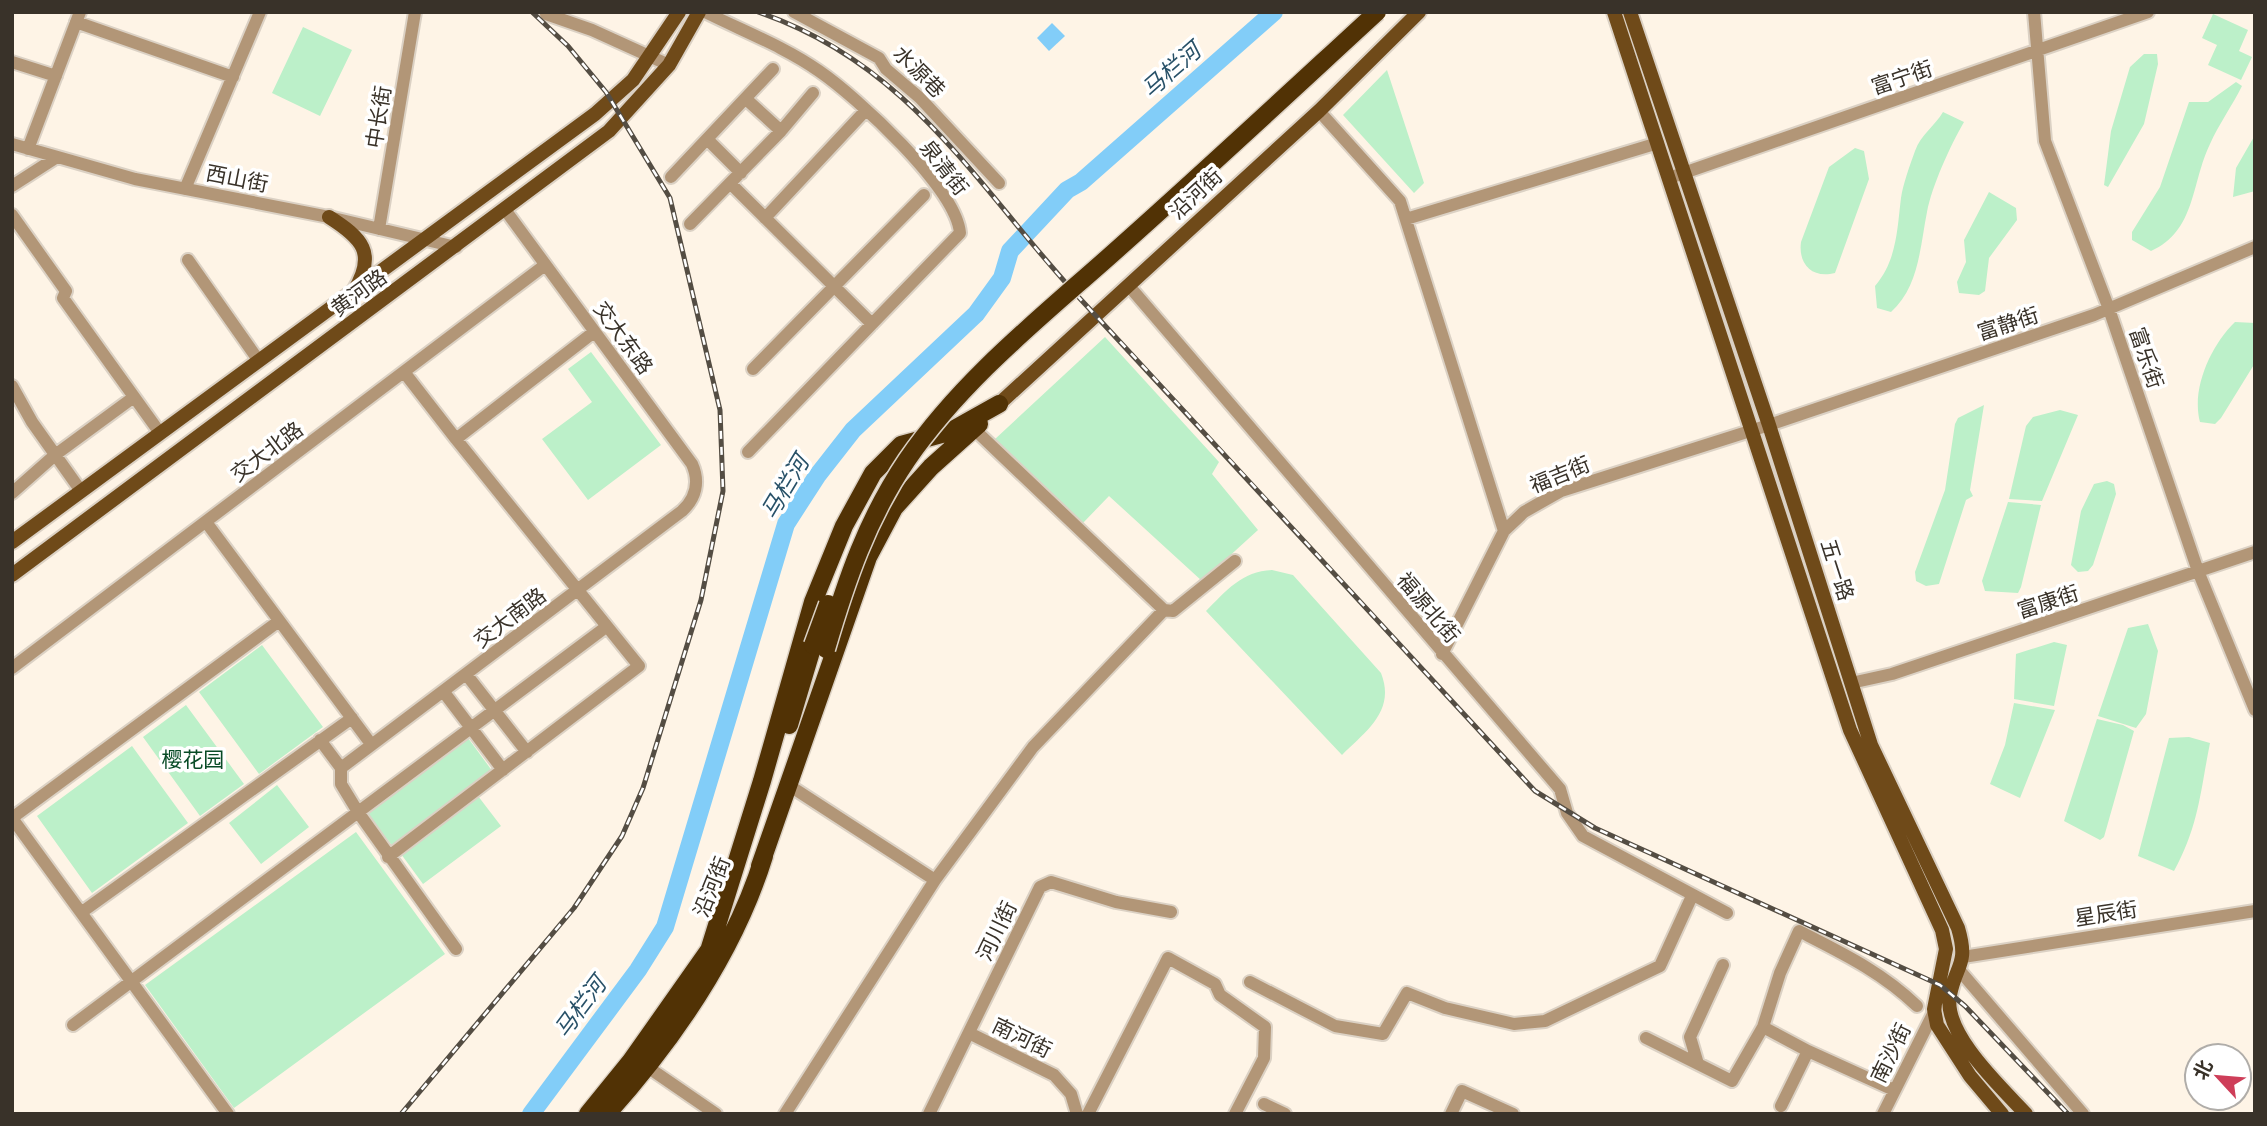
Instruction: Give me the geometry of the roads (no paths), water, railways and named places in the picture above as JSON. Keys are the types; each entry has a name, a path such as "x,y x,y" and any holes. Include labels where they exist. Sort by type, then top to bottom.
{"highway":[{"path":"820,647 841,568 872,503 900,456 939,404 1045,299 1104,250 1365,12"},
{"path":"820,647 848,571 879,508 907,461 946,410 1051,305 1110,256 1377,12"},
{"path":"894,508 931,467 999,404"},
{"path":"708,954 740,858 813,602 844,526 873,473 885,458 901,445 925,440 975,419 999,404"},
{"path":"760,866 868,557 894,508 931,453 925,440"},
{"name":"沿河街","path":"607,1114 649,1068 720,961 760,866 820,647"},
{"name":"沿河街","path":"588,1114 631,1061 708,954 743,877 820,647"}],"main road":[{"name":"黄河路","path":"12,542 595,114 612,100 651,57 680,12"},
{"name":"黄河路","path":"12,575 506,211 609,131 669,65 699,12"},
{"name":"沿河街","path":"999,404 1319,111 1419,12"},
{"name":"五一路","path":"1614,12 1754,430 1850,730 1942,930 1946,949 1945,967 1934,1009"},
{"name":"五一路","path":"1630,12 1769,425 1871,745 1958,928 1961,964"},
{"path":"330,217 353,232 364,246 363,276 351,295"},
{"path":"1961,964 1950,992 1948,1006 1957,1030 1985,1069 2026,1114"},
{"path":"1934,1009 1937,1025 1955,1055 2002,1114"}],"street":[{"path":"185,189 260,12"},
{"name":"中长街","path":"379,229 415,12"},
{"name":"泉清街","path":"705,12 803,61 866,110 913,158 951,204 959,221 960,233 747,452"},
{"name":"水源巷","path":"794,12 879,58 886,69 920,98 999,183"},
{"name":"富乐街","path":"2034,12 2045,141 2109,309 2198,571 2255,710"},
{"name":"富宁街","path":"1669,178 2148,12"},
{"path":"546,14 592,30 669,65"},
{"path":"28,149 78,17 233,76"},
{"path":"12,62 56,76"},
{"path":"671,177 773,69"},
{"path":"690,224 781,131 813,93"},
{"path":"746,99 781,131"},
{"path":"765,218 866,110"},
{"path":"1319,111 1400,201 1504,531"},
{"path":"708,140 741,173"},
{"path":"1406,219 1658,143"},
{"name":"西山街","path":"12,144 185,189 330,217 456,247"},
{"path":"12,186 57,157"},
{"path":"731,184 872,324"},
{"path":"753,369 924,195"},
{"name":"交大东路","path":"506,211 692,464 697,475 695,492"},
{"path":"12,215 66,291 63,298 160,433"},
{"name":"富静街","path":"1769,425 2109,309 2255,247"},
{"path":"188,260 259,361"},
{"name":"交大北路","path":"12,668 545,265"},
{"name":"福源北街","path":"1129,286 1560,789 1567,813 1583,836 1727,913"},
{"path":"456,439 594,332"},
{"path":"388,857 639,666 577,592 404,372"},
{"path":"12,386 80,491"},
{"path":"12,492 55,455 134,397"},
{"name":"福吉街","path":"1442,654 1504,531 1524,512 1561,491 1769,425"},
{"path":"974,429 1164,610 1172,611 1235,561"},
{"name":"交大南路","path":"341,768 682,511 695,492"},
{"path":"206,522 372,744"},
{"name":"富康街","path":"1851,683 1892,674 2255,552"},
{"path":"786,1114 935,880 1033,747 1164,610"},
{"path":"228,1114 12,818 279,621"},
{"path":"73,1025 606,626"},
{"path":"466,674 527,752"},
{"path":"443,691 503,770"},
{"path":"82,912 352,718"},
{"path":"320,740 341,768 341,784 358,812 456,950"},
{"path":"790,786 935,880"},
{"name":"河川街","path":"929,1114 1040,887 1051,882 1116,902 1128,902 1171,912"},
{"path":"1250,982 1335,1026 1383,1034 1408,993 1445,1008 1514,1024 1545,1021 1660,966 1692,896"},
{"name":"星辰街","path":"1961,964 2255,911"},
{"path":"1646,1038 1732,1081 1763,1027 1780,973 1799,932 1864,964 1893,983 1917,1006"},
{"path":"1088,1114 1168,958 1215,984 1220,995 1265,1027 1264,1058 1235,1114"},
{"path":"1961,964 2083,1114"},
{"path":"1698,1064 1690,1037 1723,965"},
{"name":"南沙街","path":"1883,1114 1934,1009 1950,992"},
{"path":"1763,1027 1808,1051 1895,1090"},
{"name":"南河街","path":"968,1033 1054,1075 1071,1094 1077,1114"},
{"path":"1781,1106 1808,1051"},
{"path":"649,1068 716,1114"},
{"path":"1451,1114 1462,1091 1513,1114"},
{"path":"1264,1104 1285,1114"}],"water":[{"path":"1052,23 1065,36 1049,51 1037,38"}],"waterway":[{"name":"马栏河","path":"531,1114 638,970 665,927 786,524 817,476 853,430 976,314 1002,278 1010,251 1067,190 1081,182 1274,12"}],"railway":[{"path":"401,1114 574,908 622,836 643,788 701,600 723,491 720,410 670,198 606,92 568,46 532,12"},
{"path":"758,12 812,35 860,64 902,98 940,136 1085,304 1535,791 1595,828 1940,985 1965,1006 2068,1114"}],"park label":[{"name":"樱花园","path":"193,760"}]}
